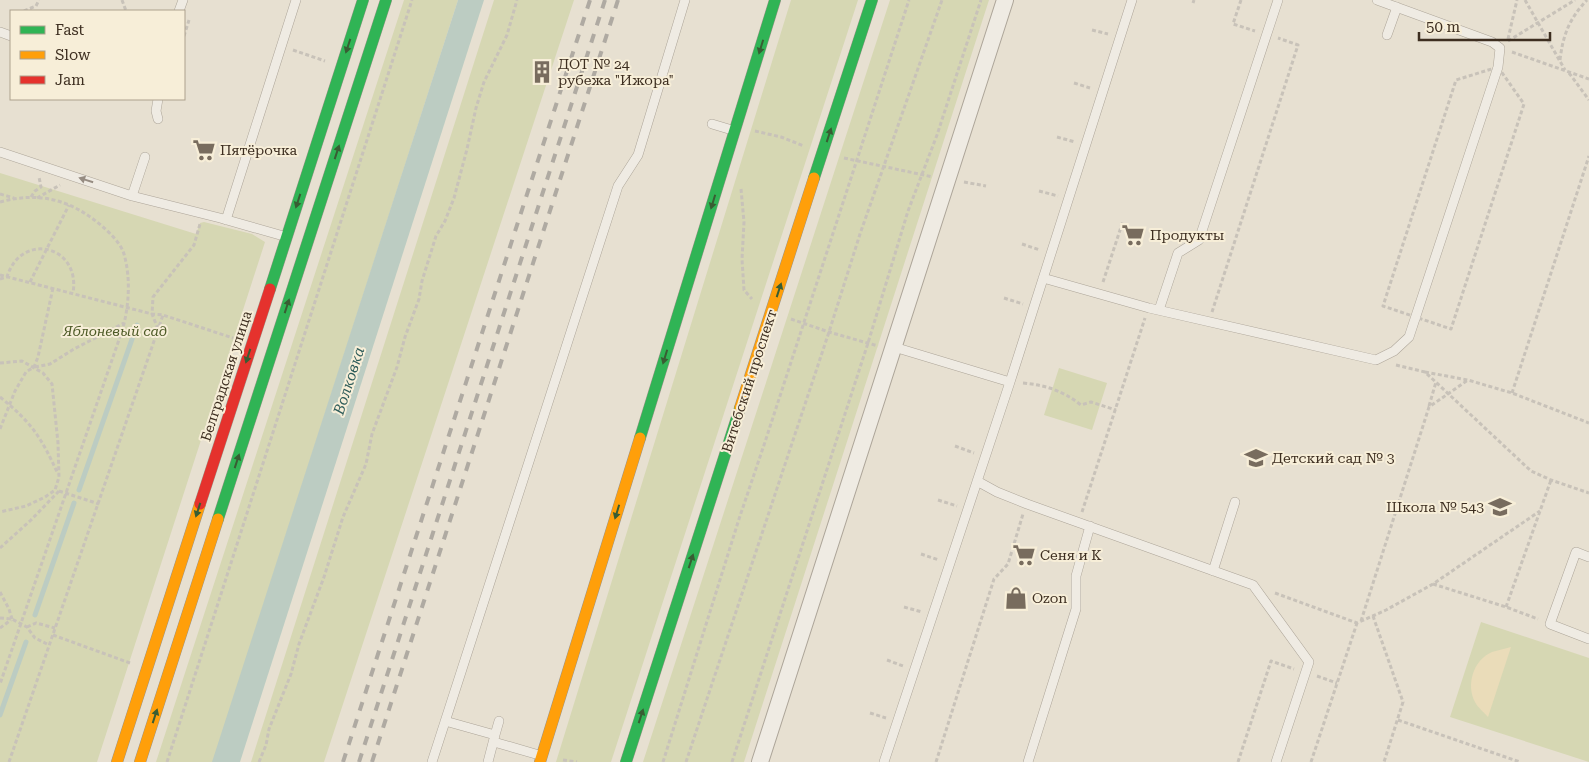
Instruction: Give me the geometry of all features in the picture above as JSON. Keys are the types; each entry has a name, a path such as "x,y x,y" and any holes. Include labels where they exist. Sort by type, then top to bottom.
{"street":[{"name":"Белградская улица","path":"140,762 297,240 364,0"},
{"name":"Белградская улица","path":"117,762 297,240 386,0"},
{"path":"541,759 775,0"},
{"name":"Витебский проспект","path":"626,762 872,0"},
{"path":"760,762 1005,0"}],"lane":[{"path":"226,220 296,0"},
{"path":"432,762 618,186 638,155 685,0"},
{"path":"884,762 1010,382 1132,0"},
{"path":"1159,310 1178,253 1199,240 1278,0"},
{"path":"1043,278 1149,308 1376,360 1394,351 1409,338 1498,67 1500,48 1492,42 1377,0"},
{"path":"1387,34 1397,7"},
{"path":"158,100 156,111 158,119"},
{"path":"653,104 662,107"},
{"path":"712,124 735,131"},
{"path":"0,152 132,196 297,240"},
{"path":"132,196 146,158"},
{"path":"894,347 1010,382"},
{"path":"977,482 1026,504 1253,585 1309,662 1276,762"},
{"path":"1213,571 1235,502"},
{"path":"1028,762 1076,610 1076,576 1090,526"},
{"path":"1589,557 1576,552 1550,624 1589,639"},
{"path":"445,721 495,738 541,759"},
{"path":"488,762 499,721"}],"path":[{"path":"26,10 36,6 39,0"},
{"path":"167,762 412,0"},
{"path":"259,762 291,674 299,644 324,577 343,517 366,464 372,434 394,376 405,337 419,300 422,282 436,236 454,198 484,82 507,35 517,0"},
{"path":"663,762 739,519 909,0"},
{"path":"686,762 860,234 942,0"},
{"path":"732,762 868,343 908,211 937,135 981,0"},
{"path":"1209,322 1298,45 1233,24 1240,0"},
{"path":"1517,0 1507,41 1575,0"},
{"path":"1525,0 1560,61 1589,100"},
{"path":"1560,61 1569,23 1587,0"},
{"path":"1092,30 1120,38"},
{"path":"281,46 330,63"},
{"path":"1500,48 1589,79"},
{"path":"1074,83 1102,92"},
{"path":"735,131 754,130 856,161 986,186"},
{"path":"1057,137 1085,146"},
{"path":"1512,393 1589,156"},
{"path":"36,164 43,196"},
{"path":"0,202 15,198 37,198 43,196 73,176"},
{"path":"31,197 44,181"},
{"path":"1039,191 1068,199"},
{"path":"0,194 15,198"},
{"path":"0,684 128,308 126,268 124,254 120,246 106,229 79,209 43,196"},
{"path":"30,282 69,205"},
{"path":"158,330 152,314 153,297 194,245 203,214"},
{"path":"1098,295 1124,221"},
{"path":"1022,244 1051,254"},
{"path":"7,277 9,268 21,254 29,250 47,249 56,253 70,266 74,274 73,293"},
{"path":"0,275 152,314 163,315 236,339"},
{"path":"0,279 7,277"},
{"path":"34,367 38,357 53,288"},
{"path":"1004,298 1034,307"},
{"path":"1079,522 1149,308"},
{"path":"144,312 151,318 158,330"},
{"path":"9,762 163,315"},
{"path":"0,429 8,404 26,372 34,367 50,364 124,323"},
{"path":"1376,360 1468,380 1512,393 1589,423"},
{"path":"0,363 22,361 43,373 52,384 58,443 59,477 57,490 30,520 0,548"},
{"path":"1425,372 1531,471 1589,493"},
{"path":"1429,407 1468,380"},
{"path":"1311,762 1359,622 1436,382"},
{"path":"1038,384 1067,394 1081,405 1091,402 1116,410"},
{"path":"0,398 22,416 41,438 59,477"},
{"path":"956,446 985,457"},
{"path":"1506,607 1551,480"},
{"path":"0,512 34,503 57,490 99,504"},
{"path":"938,500 968,509"},
{"path":"936,762 994,579 1008,564 1026,504"},
{"path":"1253,585 1359,622 1433,584 1540,511"},
{"path":"921,554 950,563"},
{"path":"1433,584 1506,607 1550,624"},
{"path":"0,592 9,609 12,620"},
{"path":"904,607 932,616"},
{"path":"1373,616 1404,702 1384,762"},
{"path":"0,618 12,620 27,627 35,638 49,645"},
{"path":"0,628 12,620"},
{"path":"27,627 36,623 55,628"},
{"path":"53,635 133,664"},
{"path":"1238,762 1271,660 1337,683"},
{"path":"1398,720 1520,762"}],"green space":[{"path":"404,0 458,0 213,762 156,762"},
{"path":"494,0 574,0 324,762 251,762"},
{"path":"791,0 858,0 611,762 556,762"},
{"path":"890,0 989,0 744,762 643,762"},
{"name":"Яблоневый сад","path":"0,173 196,234 200,223 204,222 252,234 265,242 97,762 0,762"},
{"path":"1059,368 1107,383 1092,430 1044,415"},
{"path":"1481,622 1589,658 1589,762 1450,717"}],"sand":[{"path":"1511,647 1488,717 1476,704 1472,695 1471,681 1473,674 1485,656"}],"water":[{"name":"Волковка","path":"458,0 484,0 240,762 212,762"}],"waterway":[{"path":"79,490 137,325"},
{"path":"35,615 74,503"},
{"path":"0,715 26,642"}],"railway":[{"path":"343,762 590,0"},
{"path":"359,762 605,0"},
{"path":"372,762 618,0"}],"traffic: fast":[{"path":"270,289 363,0"},
{"path":"218,519 386,0"},
{"path":"640,438 775,0"},
{"path":"814,178 872,0"},
{"path":"626,762 740,408"}],"traffic: slow":[{"path":"740,408 814,178"},
{"path":"540,762 640,438"},
{"path":"117,762 200,504"},
{"path":"140,762 218,519"}],"traffic: jam":[{"path":"200,504 270,289"}],"place":[{"name":"ДОТ № 24 рубежа \"Ижора\"","path":"542,72"},
{"name":"Пятёрочка","path":"204,150"},
{"name":"Продукты","path":"1133,235"},
{"name":"Детский сад № 3","path":"1256,458"},
{"name":"Школа № 543","path":"1500,507"},
{"name":"Сеня и К","path":"1024,555"},
{"name":"Ozon","path":"1016,598"}]}
